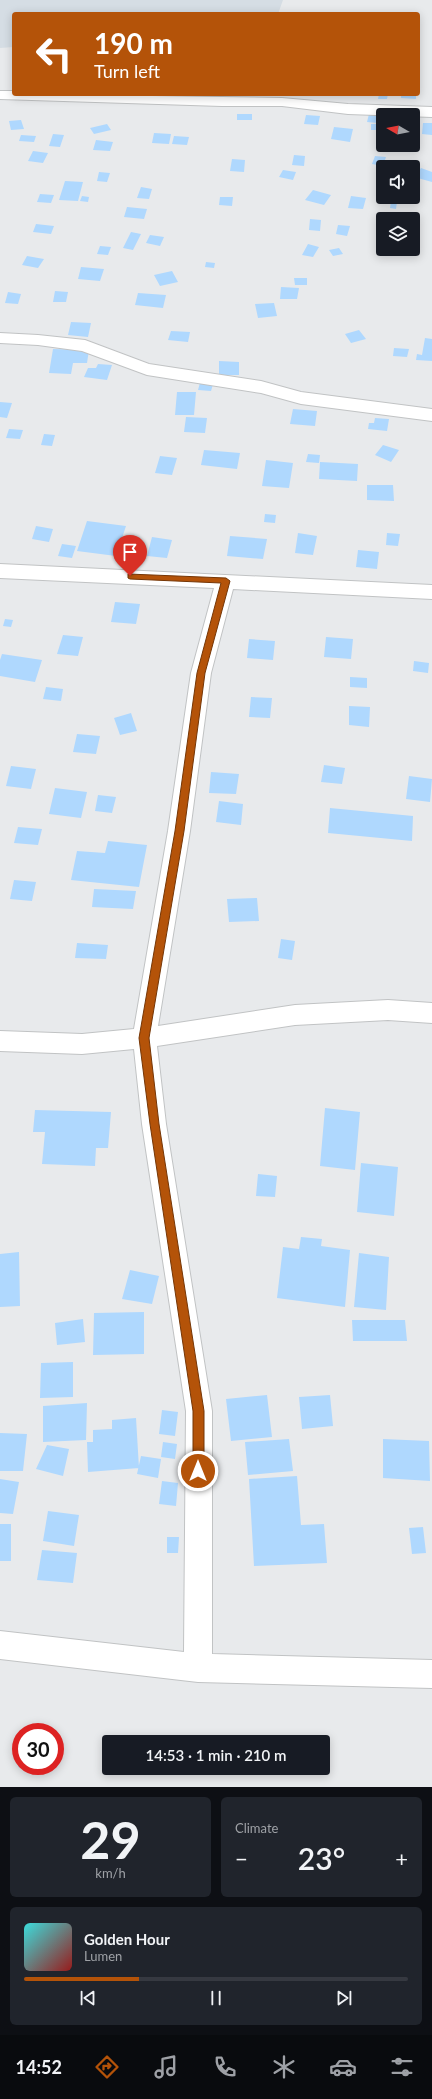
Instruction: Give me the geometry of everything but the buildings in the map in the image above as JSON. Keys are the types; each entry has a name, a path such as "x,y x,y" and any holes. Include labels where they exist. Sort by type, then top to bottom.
{"street":[{"path":"0,95 12,95"},
{"path":"32,96 222,102 282,102 348,109 432,112"},
{"path":"0,338 38,340 85,346 147,369 188,374 246,385 301,398 432,415"},
{"path":"0,571 432,592"},
{"path":"198,1668 199,1411 154,1124 144,1038 179,831 201,673 226,581"},
{"path":"0,1041 82,1044 144,1038 294,1015 388,1010 432,1013"},
{"path":"0,1645 198,1668 432,1674"}],"shaded area":[{"path":"0,0 283,0 279,12 12,12 12,47 0,48"}],"route":[{"path":"130,576 226,581 201,673 179,831 144,1038 154,1124 199,1411 198,1471"}]}
